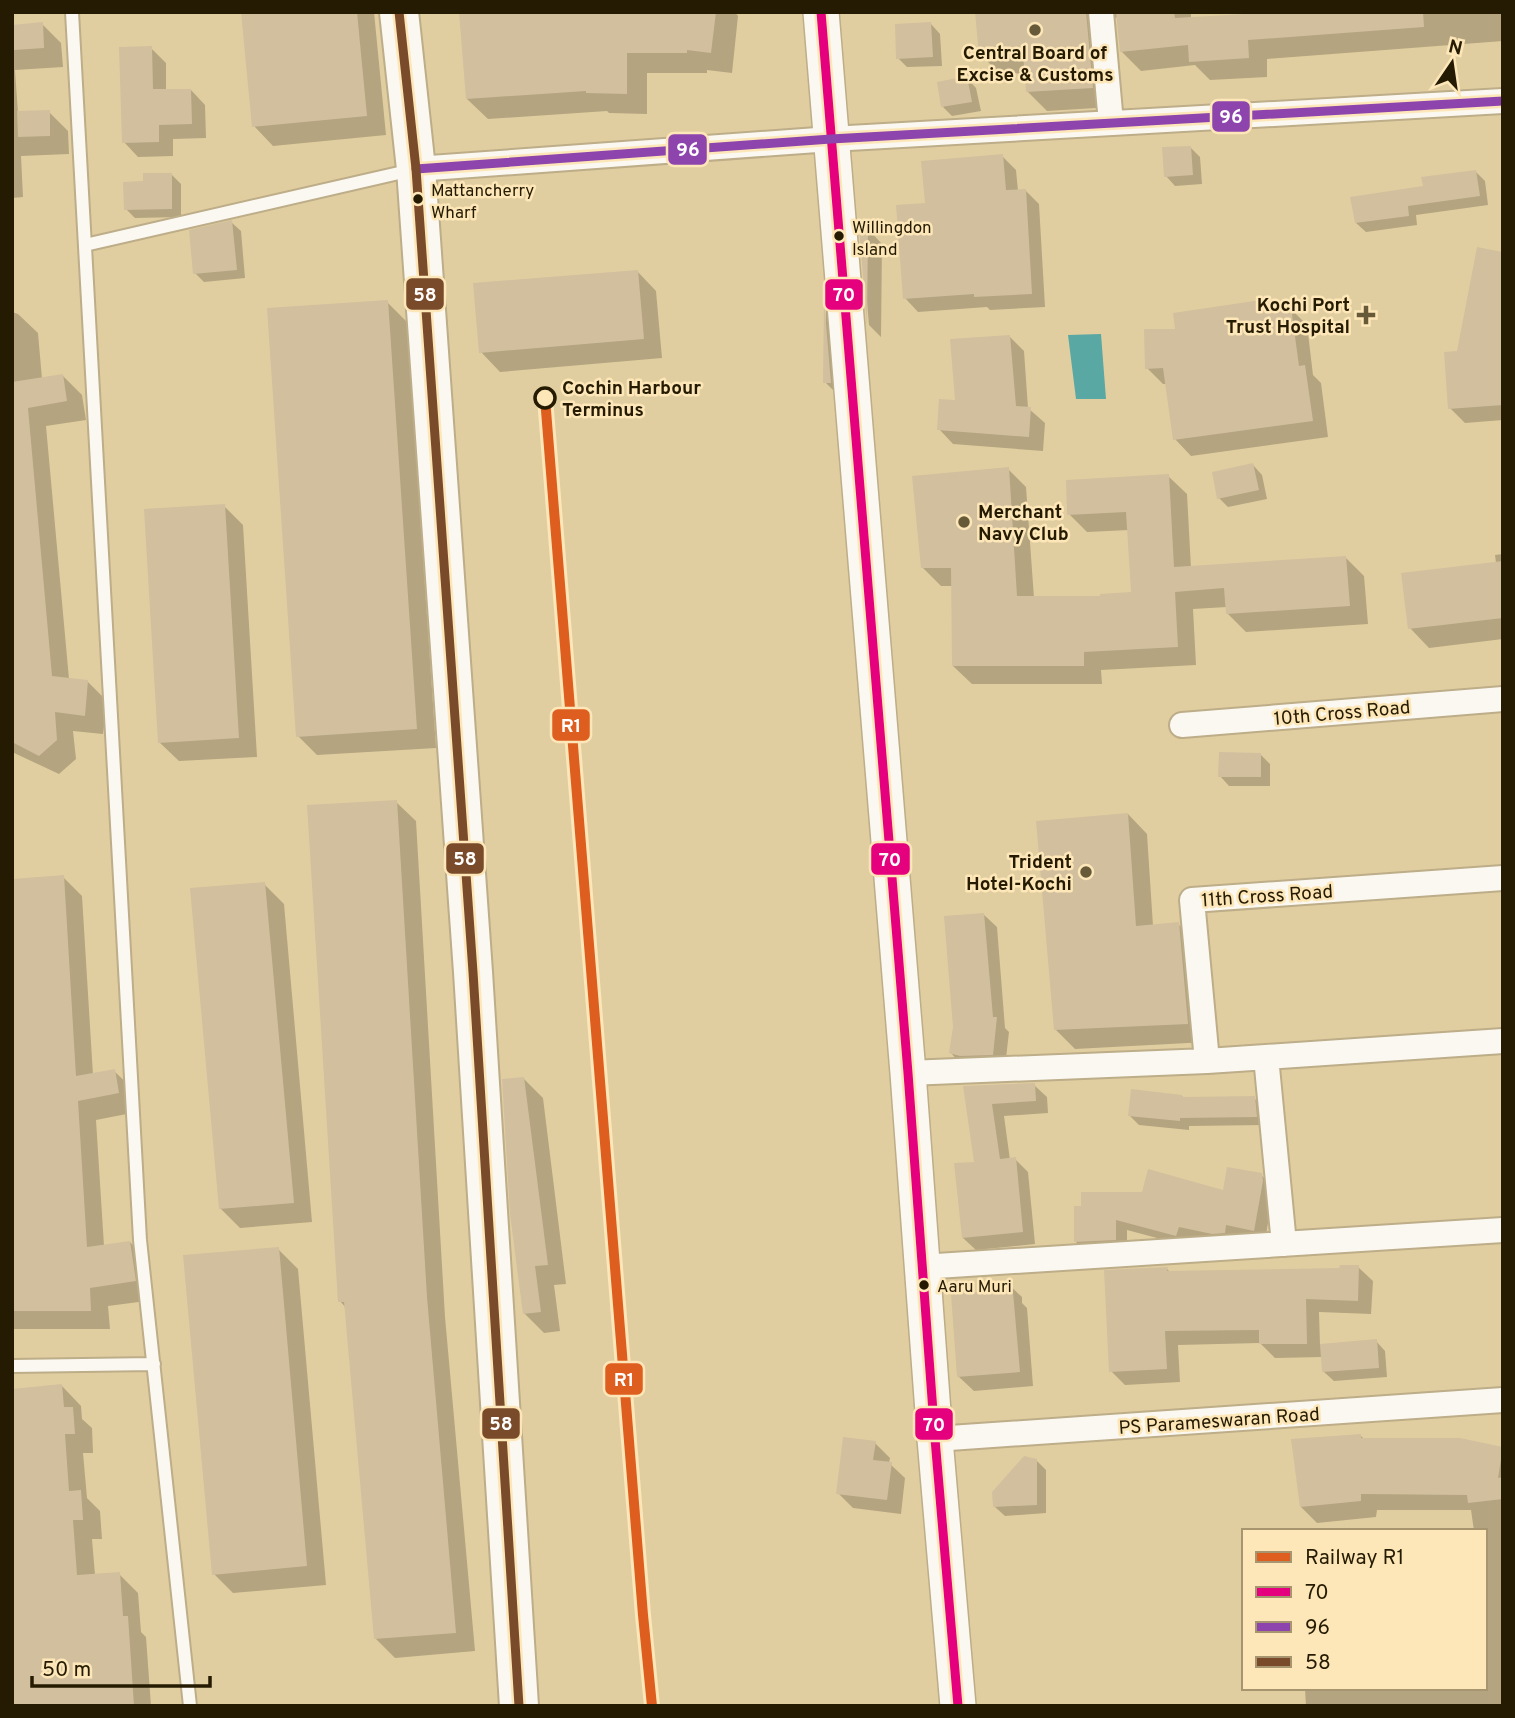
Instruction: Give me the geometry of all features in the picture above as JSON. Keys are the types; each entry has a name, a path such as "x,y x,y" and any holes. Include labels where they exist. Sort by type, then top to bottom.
{"highway":[{"path":"399,12 416,169 474,972 519,1706"}],"street":[{"path":"821,12 958,1706"},
{"path":"1101,12 1111,123"},
{"path":"416,169 831,138 1503,102"},
{"name":"10th Cross Road","path":"1182,725 1503,699"},
{"name":"11th Cross Road","path":"1207,1061 1192,900 1503,878"},
{"path":"908,1073 1207,1061 1503,1041"},
{"path":"1266,1057 1284,1244"},
{"path":"921,1267 1503,1230"},
{"name":"PS Parameswaran Road","path":"935,1439 1503,1400"}],"lane":[{"path":"72,12 140,1240 190,1706"},
{"path":"85,244 416,169"},
{"path":"12,1366 154,1364"}],"water":[{"path":"1101,334 1106,399 1076,399 1068,335"}],"building":[{"path":"241,12 357,12 367,116 252,127"},
{"path":"459,12 716,12 711,53 687,50 687,53 627,53 627,94 586,91 466,99"},
{"name":"Central Board of Excise & Customs","path":"975,12 1086,12 1093,88 1026,92 1023,53 979,56"},
{"path":"1116,12 1174,12 1175,18 1281,12 1423,12 1424,27 1248,40 1249,58 1189,62 1188,45 1120,52"},
{"path":"43,22 44,48 14,50 12,25"},
{"path":"931,22 933,57 896,59 895,24"},
{"path":"152,46 153,89 191,89 192,124 159,125 159,142 122,143 119,47"},
{"path":"967,76 972,102 941,107 937,82"},
{"path":"50,110 50,136 18,137 17,111"},
{"path":"1191,146 1193,175 1164,177 1162,147"},
{"path":"1003,154 1006,190 1026,189 1032,294 974,297 974,294 903,299 896,205 925,203 921,161"},
{"path":"1476,170 1480,196 1408,206 1409,216 1355,223 1350,197 1423,186 1421,177"},
{"path":"143,173 172,173 172,209 124,210 123,182 143,181"},
{"path":"232,220 237,270 193,274 189,230"},
{"path":"859,227 868,228 867,326"},
{"path":"1477,247 1503,252 1503,405 1448,409 1444,352 1457,351"},
{"path":"638,270 644,339 479,353 473,283"},
{"path":"388,300 417,729 296,737 267,308"},
{"path":"824,300 831,383 823,383"},
{"path":"1261,300 1263,310 1291,307 1299,366 1305,365 1313,421 1173,440 1163,368 1145,369 1144,329 1175,329 1173,313"},
{"path":"1010,335 1016,406 1031,407 1029,437 937,430 939,399 955,400 950,339"},
{"path":"63,374 67,401 28,408 52,676 88,680 85,716 55,712 57,740 39,756 12,742 12,382"},
{"path":"1253,463 1259,490 1217,499 1212,472"},
{"path":"1009,467 1017,596 1100,596 1131,592 1126,512 1067,515 1066,480 1169,474 1174,567 1346,556 1350,606 1226,614 1224,588 1175,592 1178,647 1084,652 1084,666 952,666 951,568 921,568 912,476"},
{"path":"225,504 239,738 158,743 144,509"},
{"path":"1503,561 1503,618 1408,629 1401,573"},
{"path":"1219,752 1261,753 1261,777 1218,777"},
{"path":"397,800 427,1297 456,1633 374,1639 344,1302 338,1302 307,805"},
{"name":"Trident Hotel-Kochi","path":"1128,813 1136,926 1179,922 1188,1024 1054,1030 1036,821"},
{"path":"64,875 76,1076 115,1069 119,1093 78,1101 87,1247 130,1241 136,1281 90,1288 91,1311 12,1311 12,879"},
{"path":"265,882 294,1203 219,1209 190,888"},
{"path":"984,913 993,1017 997,1017 993,1055 960,1056 949,1053 953,1027 944,916"},
{"path":"524,1077 548,1265 535,1266 541,1312 523,1314 510,1214 502,1079"},
{"path":"1035,1083 1036,1101 992,1104 1000,1159 1016,1157 1023,1232 962,1238 954,1163 974,1162 963,1086"},
{"path":"1131,1089 1182,1097 1255,1096 1257,1117 1180,1118 1180,1121 1128,1116"},
{"path":"1227,1167 1262,1173 1254,1231 1226,1225 1225,1233 1212,1234 1179,1227 1176,1236 1116,1220 1116,1240 1074,1242 1074,1206 1081,1206 1081,1192 1142,1192 1148,1169 1223,1190"},
{"path":"279,1247 307,1566 212,1575 183,1255"},
{"path":"1340,1265 1359,1265 1358,1301 1306,1299 1307,1344 1259,1344 1259,1330 1165,1331 1167,1369 1109,1372 1104,1270 1168,1267 1167,1271 1339,1268"},
{"path":"1008,1281 1009,1292 1013,1292 1020,1372 957,1377 951,1294 979,1292 978,1283"},
{"path":"1377,1339 1379,1368 1322,1372 1320,1344"},
{"path":"62,1384 64,1407 73,1407 75,1434 65,1434 69,1491 81,1490 83,1520 73,1520 77,1575 120,1572 123,1616 128,1616 134,1706 12,1706 12,1389"},
{"path":"1361,1434 1361,1438 1460,1438 1503,1447 1498,1478 1503,1477 1503,1499 1468,1503 1467,1495 1361,1494 1361,1501 1300,1507 1291,1439"},
{"path":"843,1437 876,1441 873,1460 892,1462 887,1500 836,1494"},
{"path":"1024,1456 1037,1459 1037,1505 993,1507 992,1492"}],"rail line":[{"name":"R1","path":"545,398 652,1706"}],"transit line":[{"name":"58","path":"399,12 416,169 473,972 519,1706"},
{"name":"70","path":"821,12 958,1706"},
{"name":"96","path":"416,169 831,139 1503,101"}],"place":[{"name":"Central Board of Excise & Customs","path":"1035,30"},
{"name":"Mattancherry Wharf","path":"418,199"},
{"name":"Willingdon Island","path":"839,236"},
{"name":"Kochi Port Trust Hospital","path":"1366,315"},
{"name":"Cochin Harbour Terminus","path":"545,398"},
{"name":"Merchant Navy Club","path":"964,522"},
{"name":"Trident Hotel-Kochi","path":"1086,872"},
{"name":"Aaru Muri","path":"924,1285"}]}
